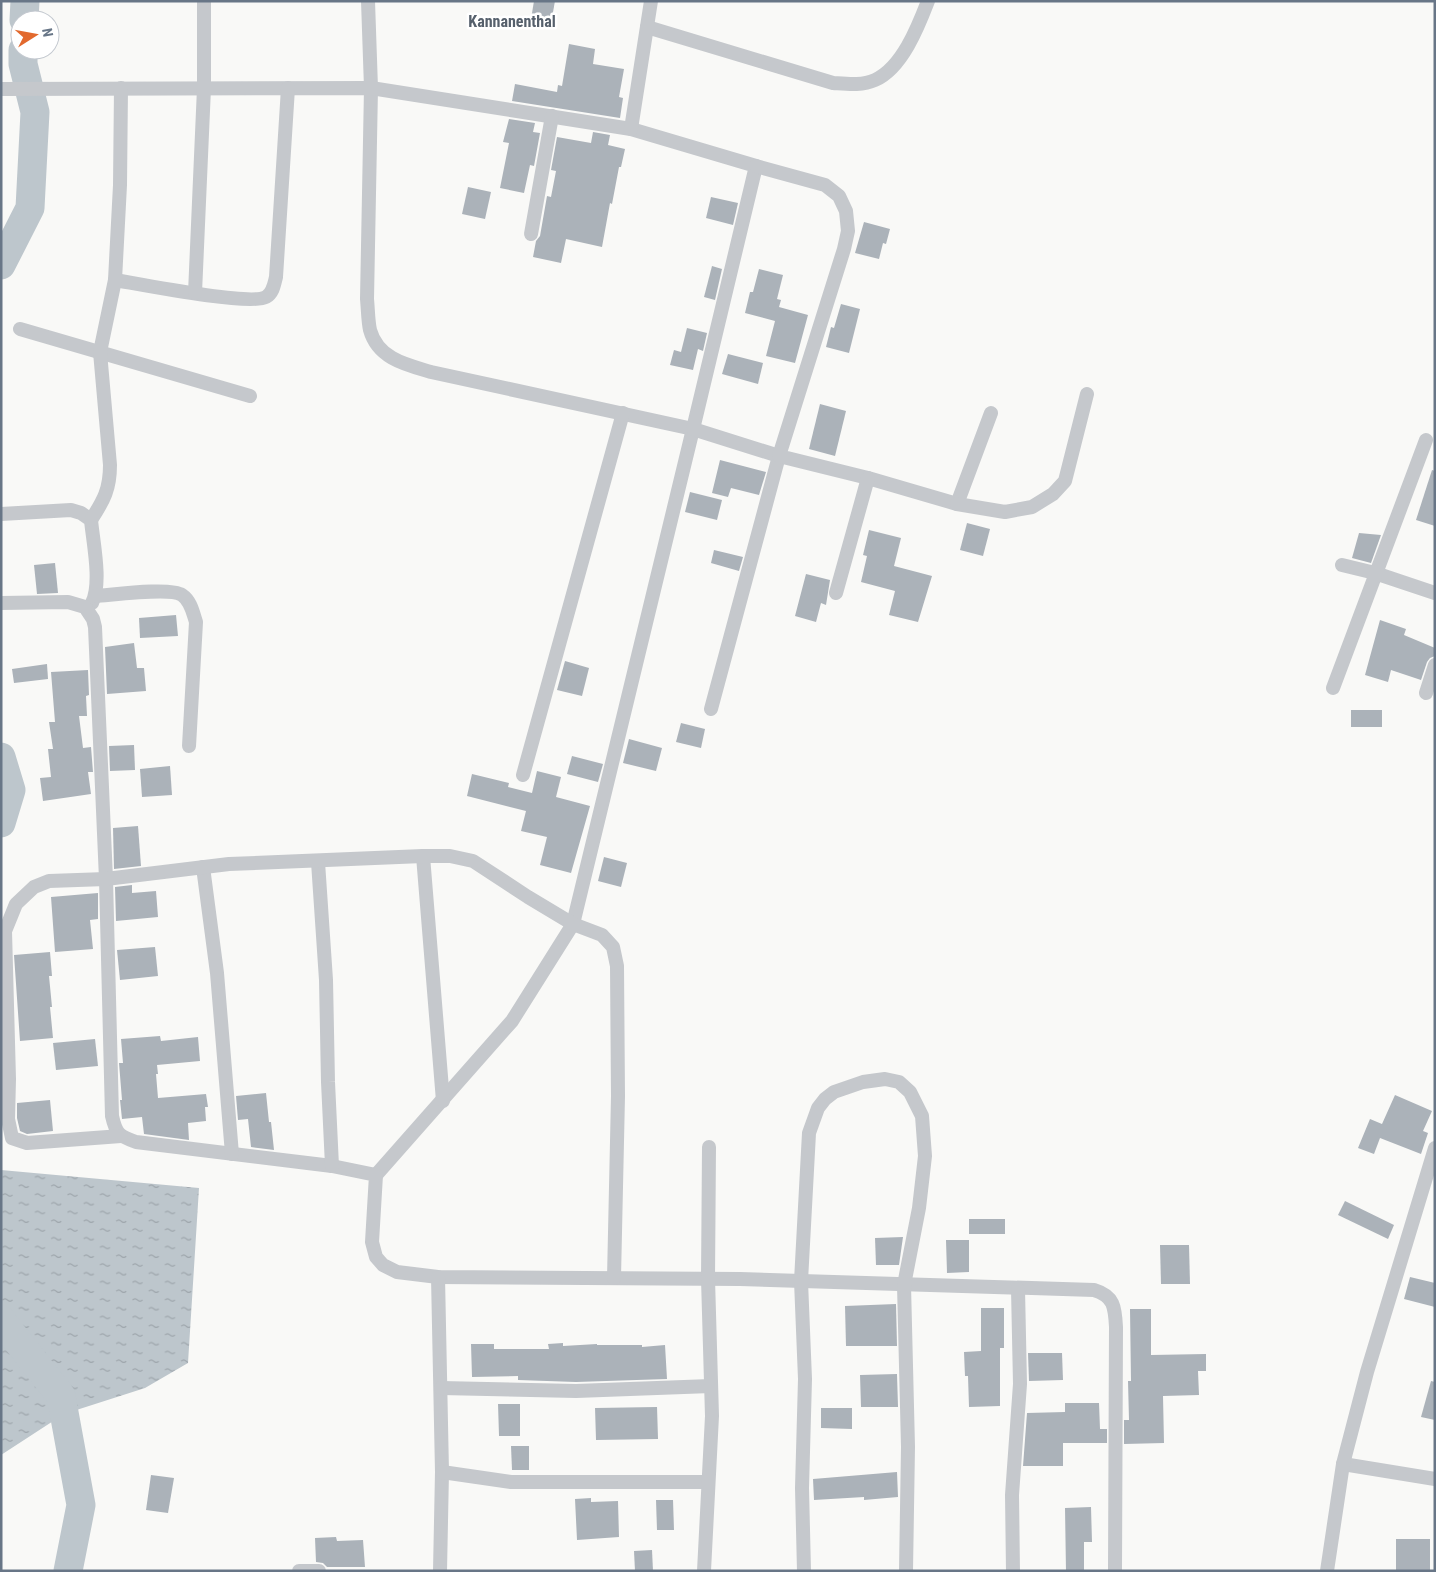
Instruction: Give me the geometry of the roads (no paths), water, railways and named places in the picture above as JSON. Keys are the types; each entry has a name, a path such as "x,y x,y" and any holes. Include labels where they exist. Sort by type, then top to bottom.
{"street":[{"path":"195,293 204,88 204,1"},
{"path":"368,1 371,88 367,299 371,332 381,351 399,363 432,372 693,429 779,456 868,478 957,504 1006,512 1032,507 1053,494 1064,481 1087,394"},
{"path":"631,129 651,1"},
{"path":"647,27 833,83 856,85 876,80 895,65 916,30 928,1"},
{"path":"1,88 371,88 631,129 825,185 839,196 846,211 848,231 844,249 779,456 711,709"},
{"path":"89,610 96,596 97,578 91,520 105,499 110,482 110,456 100,352 115,280 120,185 121,88"},
{"path":"115,280 254,300 266,297 274,290 288,88"},
{"path":"531,234 552,116"},
{"path":"756,166 573,924 512,1021 376,1175 372,1242 376,1257 383,1265 397,1272 438,1277 801,1281 1094,1290 1105,1294 1112,1301 1116,1327 1115,1571"},
{"path":"20,328 250,396"},
{"path":"523,775 623,413"},
{"path":"957,504 991,413"},
{"path":"1333,688 1426,440"},
{"path":"836,593 868,478"},
{"path":"1,514 71,510 81,513 91,520"},
{"path":"1342,564 1376,572 1435,593"},
{"path":"96,596 167,592 182,594 191,604 196,622 189,746"},
{"path":"1,603 68,602 89,610 95,627 106,878 112,1116 115,1129 120,1136"},
{"path":"1426,693 1435,665"},
{"path":"423,856 443,1101"},
{"path":"376,1175 332,1166 136,1142 120,1136 27,1143 12,1138 8,1118 9,1078 5,931 16,904 34,887 49,881 106,878 230,864 450,856 472,862 573,924 602,935 613,947 617,966 618,1096 614,1278"},
{"path":"318,862 326,980 332,1166"},
{"path":"203,867 217,972 232,1154"},
{"path":"804,1571 802,1488 805,1379 801,1281 810,1133 818,1108 834,1092 863,1082 885,1079 899,1082 910,1092 922,1116 925,1156 919,1208 904,1285 908,1447 906,1571"},
{"path":"704,1571 712,1416 708,1279 709,1147"},
{"path":"1327,1571 1343,1464 1367,1372 1431,1170 1435,1148"},
{"path":"438,1277 442,1472 440,1571"},
{"path":"1013,1571 1012,1495 1020,1384 1018,1289"},
{"path":"441,1388 576,1390 711,1386"},
{"path":"1343,1464 1435,1479"},
{"path":"442,1472 511,1482 708,1482"},
{"path":"299,1571 319,1571"}],"water":[{"path":"1,1170 199,1188 188,1363 145,1388 64,1414 1,1455"}],"waterway":[{"path":"25,1 25,10"},
{"path":"1,265 30,208 35,112 23,60"},
{"path":"1,757 11,790 1,823"},
{"path":"1,1320 61,1396 81,1505 68,1571"}],"district":[{"name":"Kannanenthal","path":"512,21"}]}
